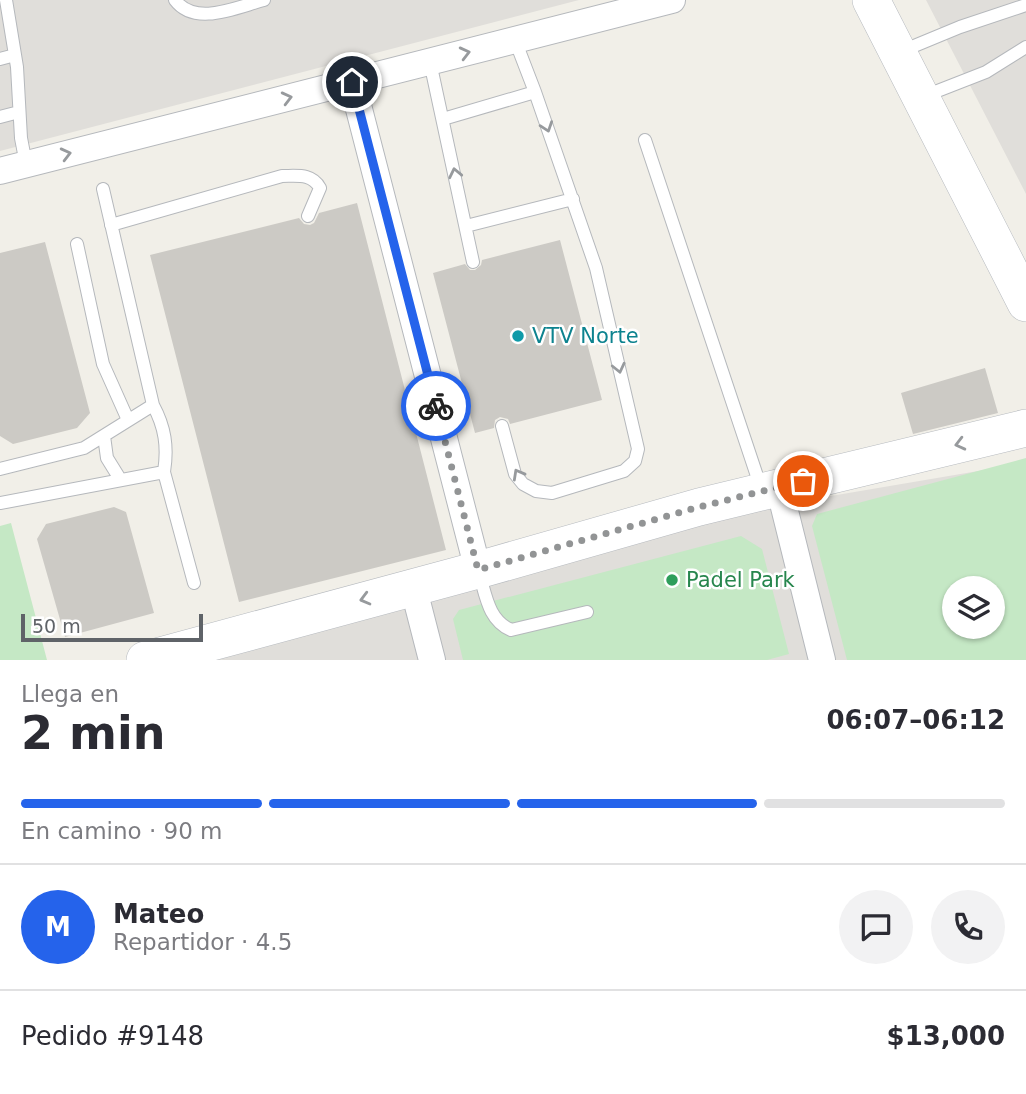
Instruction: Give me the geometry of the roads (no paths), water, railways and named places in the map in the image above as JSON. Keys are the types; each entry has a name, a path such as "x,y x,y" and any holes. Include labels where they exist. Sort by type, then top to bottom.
{"street":[{"path":"0,171 672,0"},
{"path":"871,0 1026,303"},
{"path":"352,82 478,570"},
{"path":"145,660 699,507 1026,428"},
{"path":"770,489 822,660"},
{"path":"413,586 432,660"}],"lane":[{"path":"6,0 15,55 26,164"},
{"path":"175,0 186,11 202,15 264,0"},
{"path":"898,52 1026,5"},
{"path":"502,426 515,474 523,484 536,491 552,493 624,471 635,461 638,449 596,268 536,92 515,40"},
{"path":"922,97 986,72 1026,47"},
{"path":"0,59 15,55"},
{"path":"430,62 473,262"},
{"path":"443,119 536,92"},
{"path":"0,117 19,112"},
{"path":"645,139 770,489"},
{"path":"111,225 282,176 305,175 317,181 320,188 308,216"},
{"path":"103,189 153,405 166,435 164,472 194,583"},
{"path":"466,226 573,199"},
{"path":"77,244 103,364 128,421"},
{"path":"0,469 84,448 153,405"},
{"path":"104,436 107,458 120,479"},
{"path":"0,503 164,472"},
{"path":"478,570 493,617 500,625 511,629 587,612"}],"place":[{"name":"VTV Norte","path":"518,336"},
{"name":"Padel Park","path":"672,580"}]}
